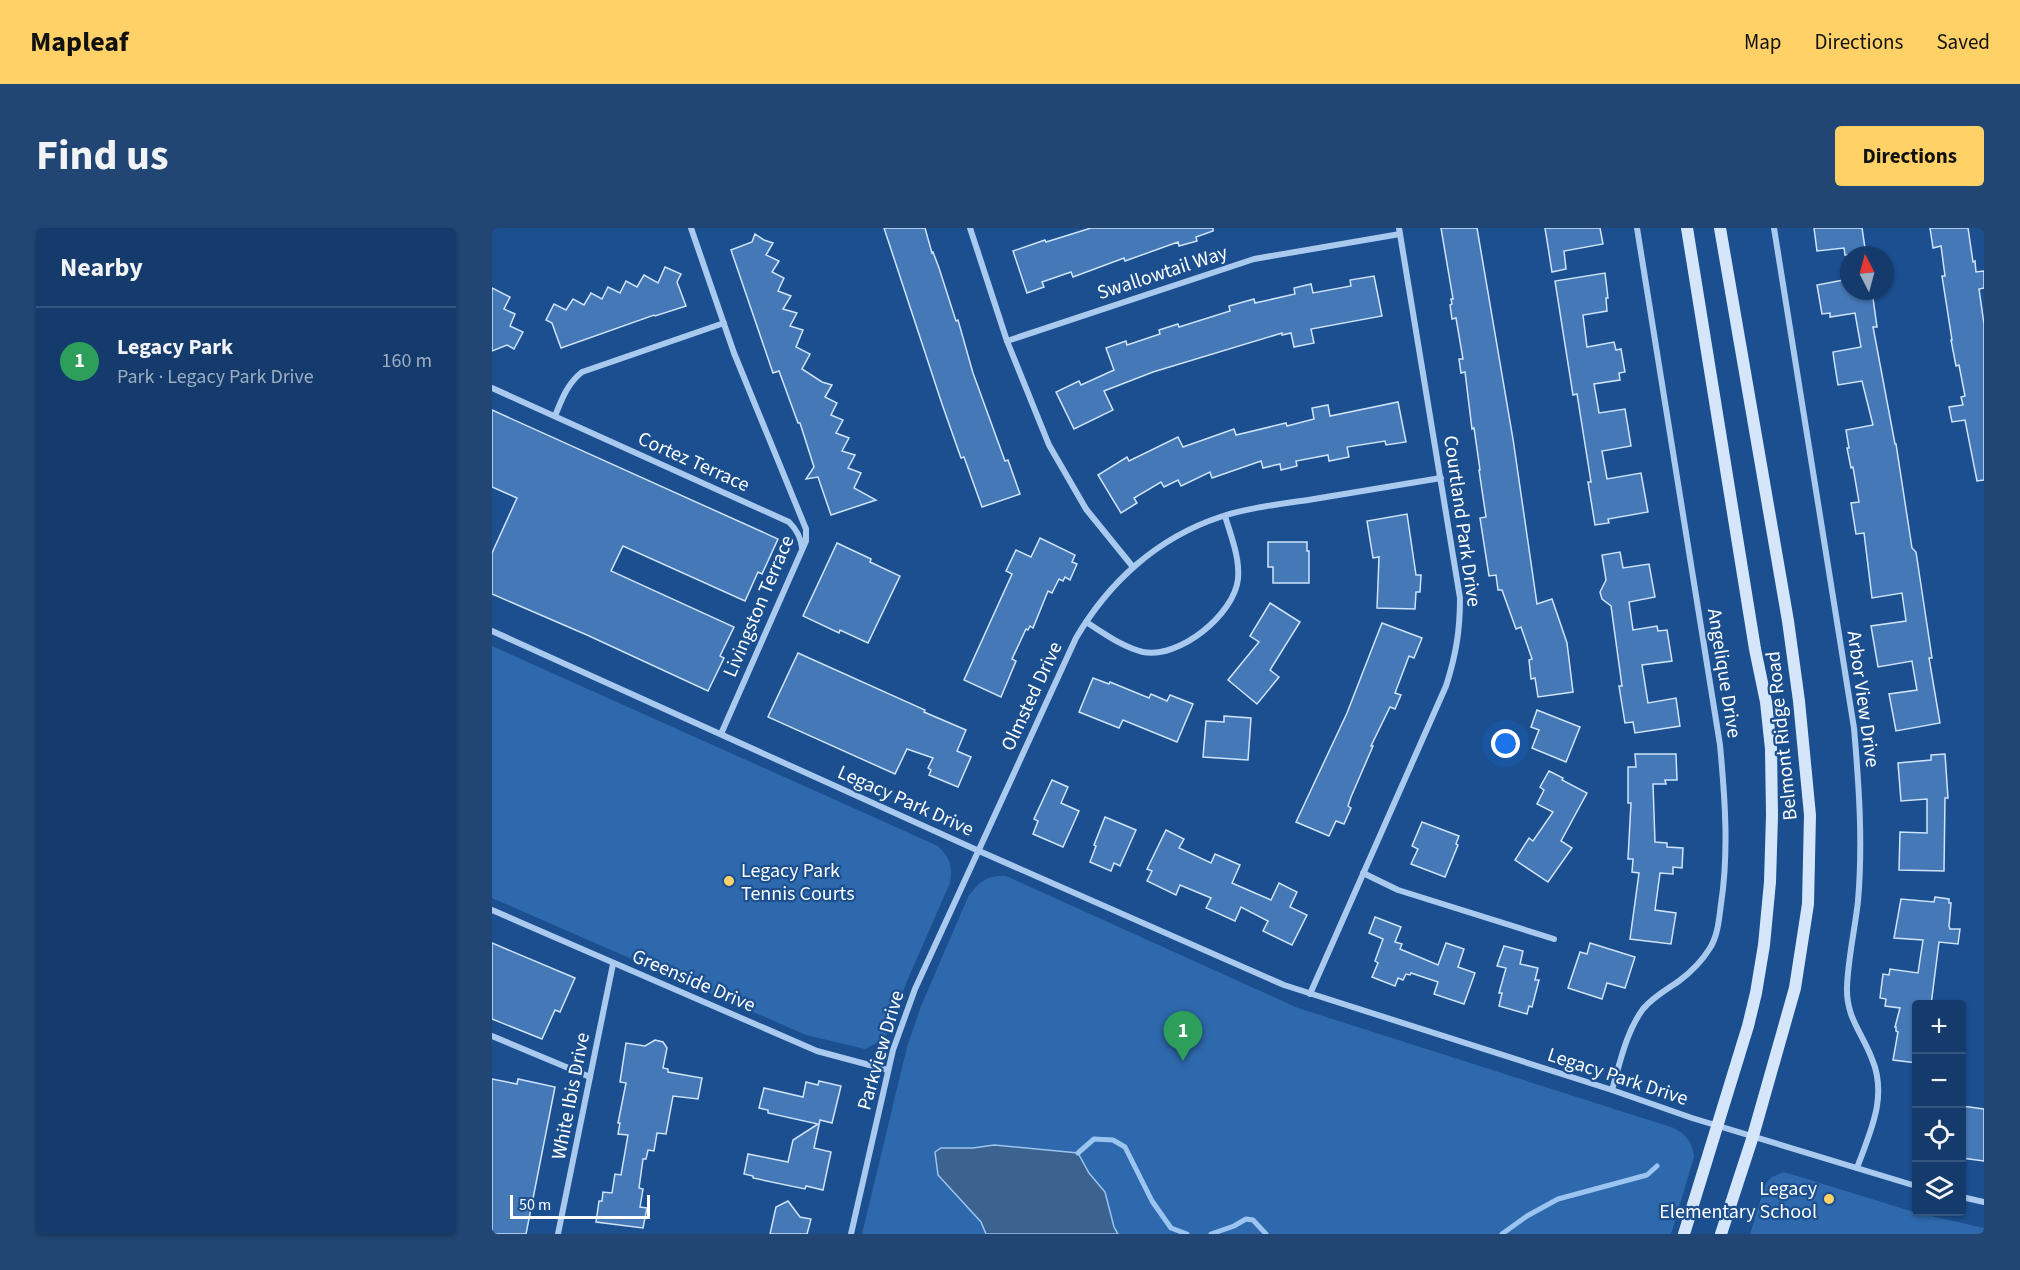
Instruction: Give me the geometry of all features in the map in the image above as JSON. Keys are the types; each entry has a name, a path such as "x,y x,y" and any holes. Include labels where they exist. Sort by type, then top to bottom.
{"main road":[{"name":"Belmont Ridge Road","path":"1684,1234 1753,1009 1761,969 1770,882 1772,815 1766,702 1755,649 1687,228"},
{"name":"Belmont Ridge Road","path":"1720,228 1788,621 1799,701 1810,815 1808,904 1795,988 1753,1136 1721,1234"}],"street":[{"name":"Livingston Terrace","path":"691,228 724,323 806,529 806,541 802,552 721,734"},
{"path":"970,228 1007,341 1048,445 1086,509 1133,567"},
{"name":"Angelique Drive","path":"1612,1090 1632,1028 1644,1009 1658,994 1695,968 1711,947 1718,929 1724,884 1724,793 1720,745 1636,228"},
{"name":"Arbor View Drive","path":"1774,228 1854,728 1861,844 1858,902 1847,988 1854,1026 1872,1059 1878,1080 1879,1101 1875,1122 1857,1168"},
{"name":"Swallowtail Way","path":"1007,341 1254,259 1399,231"},
{"name":"Courtland Park Drive","path":"1362,876 1446,686 1456,657 1460,626 1460,598 1399,231"},
{"path":"555,416 566,389 582,372 724,323"},
{"name":"Cortez Terrace","path":"492,388 789,522 797,531 802,552"},
{"name":"Olmsted Drive","path":"979,851 1076,638 1104,596 1133,567 1157,548 1188,530 1225,516 1257,508 1441,478"},
{"path":"1086,622 1127,648 1146,652 1163,652 1181,646 1221,615 1232,600 1238,581 1238,562 1225,516"},
{"name":"Legacy Park Drive","path":"492,631 979,851 1273,980 1718,1126 1912,1184"},
{"name":"Parkview Drive","path":"851,1234 893,1050 915,989 979,851"},
{"path":"1310,994 1362,876 1398,890 1554,939"},
{"name":"Greenside Drive","path":"492,910 817,1051 888,1070"},
{"name":"White Ibis Drive","path":"558,1234 613,964"},
{"path":"492,1036 590,1077"},
{"path":"1966,1198 1984,1202"}],"shaded area":[{"path":"492,646 938,846 950,863 950,883 907,981 888,1032 882,1040 865,1049 806,1035 492,898"},
{"path":"1006,876 1298,1008 1674,1128 1688,1140 1694,1157 1671,1234 862,1234 907,1047 921,1006 968,897 981,882"},
{"path":"994,1145 1078,1153 1089,1173 1105,1192 1118,1234 986,1234 981,1222 938,1175 935,1152 941,1148 973,1148"},
{"name":"Legacy Elementary School","path":"1784,1172 1912,1211 1912,1216 1932,1216 1984,1228 1984,1234 1750,1234 1766,1183 1772,1177"}],"building":[{"path":"884,228 925,228 956,321 958,320 973,373 1005,461 1008,460 1020,494 982,507 964,457 961,458 942,404"},
{"path":"1091,228 1213,228 1213,231 1196,237 1197,241 1179,246 1178,242 1125,261 1124,258 1073,277 1071,272 1042,282 1044,287 1027,293 1013,251"},
{"path":"1441,228 1477,228 1513,439 1537,604 1552,599 1567,643 1573,692 1538,697 1535,678 1531,679 1529,660 1532,659 1521,627 1516,629 1502,590 1498,590 1496,575 1489,576 1480,518 1486,517 1480,470 1465,372 1461,373 1459,359 1463,359 1456,318 1452,319 1450,305 1453,299"},
{"path":"1545,228 1600,228 1603,244 1564,251 1566,269 1552,272"},
{"path":"1814,228 1862,228 1865,246 1840,246 1840,248 1817,251"},
{"path":"1930,228 1968,228 1976,272 1984,271 1984,288 1979,289 1984,324 1984,480 1977,481 1965,420 1952,422 1949,407 1963,405 1961,397 1965,396 1951,340 1942,276 1945,276 1941,246 1933,248"},
{"path":"755,234 773,243 766,255 779,261 772,272 784,278 778,291 791,296 783,309 797,313 790,326 803,330 796,347 810,354 802,369 822,382 832,385 825,397 837,403 831,415 843,420 836,433 849,438 842,451 855,455 848,468 861,473 854,488 876,500 831,515 818,477 806,479 814,467 800,423 798,423 779,371 773,373 731,250 752,242"},
{"path":"665,267 681,274 677,282 686,306 561,348 552,323 546,320 554,304 566,310 573,299 584,305 591,293 602,299 608,287 620,293 626,281 637,287 644,275 658,283"},
{"path":"1605,273 1607,311 1583,315 1587,347 1614,342 1616,350 1621,349 1625,372 1619,373 1620,380 1594,384 1599,413 1625,409 1631,446 1602,451 1607,479 1641,473 1648,512 1608,519 1609,523 1595,525 1588,482 1591,482 1577,394 1573,395 1555,281"},
{"path":"1374,276 1382,316 1311,329 1314,343 1294,347 1291,333 1282,335 1282,333 1153,372 1104,391 1113,410 1074,429 1056,392 1079,381 1081,385 1114,370 1106,348 1126,341 1127,345 1160,334 1159,330 1178,324 1179,327 1230,311 1229,306 1254,299 1255,303 1295,294 1294,288 1311,284 1313,293 1351,286 1350,280"},
{"path":"1840,281 1840,300 1873,300 1877,327 1873,327 1896,444 1912,548 1916,552 1932,658 1929,658 1940,723 1896,731 1889,694 1917,690 1912,661 1878,667 1871,626 1906,621 1902,593 1872,598 1864,533 1856,534 1851,503 1859,502 1847,448 1849,448 1846,430 1873,425 1862,381 1838,385 1833,352 1861,347 1855,313 1830,317 1830,313 1822,314 1817,285"},
{"path":"492,288 510,297 504,309 515,314 510,326 523,332 514,349 507,345 492,351"},
{"path":"1398,402 1406,442 1386,445 1385,441 1347,447 1349,457 1329,461 1328,455 1296,461 1297,466 1281,470 1280,464 1263,468 1261,461 1212,478 1210,472 1181,486 1178,480 1164,487 1161,482 1134,498 1137,503 1121,513 1098,475 1127,457 1129,461 1178,437 1183,447 1234,429 1236,435 1314,419 1312,408 1328,405 1330,416"},
{"path":"492,410 778,539 762,574 758,572 745,601 623,546 611,571 734,627 720,656 724,658 708,691 492,594 492,553 517,498 492,487"},
{"path":"1407,514 1416,575 1421,575 1420,592 1416,592 1415,609 1377,608 1379,557 1373,558 1367,521"},
{"path":"1040,538 1075,555 1072,562 1077,564 1070,580 1065,577 1063,581 1059,579 1052,593 1048,591 1033,628 1030,626 1028,630 1026,629 1012,659 1016,661 1001,697 964,680 1012,574 1006,571 1016,550 1031,557"},
{"path":"1268,542 1307,542 1309,583 1273,583 1273,567 1268,567"},
{"path":"837,543 900,576 868,643 840,630 839,633 803,616"},
{"path":"1620,552 1623,568 1649,564 1655,597 1629,602 1633,630 1657,626 1658,631 1667,630 1672,661 1642,665 1648,703 1676,698 1680,726 1635,733 1633,722 1625,723 1611,606 1602,599 1600,592 1606,580 1602,555"},
{"path":"1270,603 1300,622 1270,670 1279,677 1257,704 1228,680 1259,642 1250,636"},
{"path":"1382,623 1422,638 1414,658 1409,656 1395,693 1401,695 1395,709 1390,707 1371,746 1373,746 1351,797 1348,806 1351,808 1344,824 1336,821 1329,836 1296,822 1347,713"},
{"path":"798,653 966,730 957,751 971,757 958,787 929,775 931,770 928,768 933,758 907,749 895,774 768,717"},
{"path":"1093,678 1109,684 1110,682 1149,698 1151,694 1167,701 1170,695 1193,704 1177,742 1123,720 1119,728 1079,712"},
{"path":"1537,710 1580,727 1566,762 1532,748 1539,730 1531,727"},
{"path":"1224,716 1251,718 1248,760 1203,757 1206,721 1224,722"},
{"path":"1635,754 1676,754 1677,780 1665,780 1666,784 1653,784 1655,842 1667,843 1667,847 1683,848 1682,868 1673,867 1673,874 1660,873 1655,910 1676,913 1671,944 1630,939 1639,873 1632,872 1633,859 1628,859 1631,803 1628,803 1628,767 1636,767"},
{"path":"1945,754 1948,798 1945,798 1944,871 1899,870 1900,832 1927,833 1927,799 1901,801 1898,763 1931,760 1931,755"},
{"path":"1549,771 1587,793 1561,841 1572,848 1548,882 1515,860 1529,838 1533,841 1553,812 1537,804 1544,790 1540,787"},
{"path":"1052,780 1068,787 1061,803 1079,811 1063,847 1033,834 1038,821 1034,819"},
{"path":"1105,817 1136,830 1120,866 1114,863 1111,871 1090,862"},
{"path":"1422,822 1459,836 1456,844 1458,845 1445,877 1411,864 1418,849 1412,846"},
{"path":"1166,830 1184,839 1179,848 1211,863 1215,854 1240,865 1232,883 1271,900 1279,883 1297,892 1290,907 1307,915 1292,945 1263,931 1268,921 1241,907 1235,921 1206,908 1211,898 1180,885 1176,895 1147,881 1152,871 1147,869"},
{"path":"1935,897 1949,899 1951,903 1949,926 1950,929 1960,929 1958,944 1939,942 1932,1000 1912,1000 1912,1062 1893,1060 1898,1032 1895,1027 1900,1008 1885,1006 1886,999 1880,998 1883,974 1889,975 1890,969 1918,973 1923,940 1894,938 1901,899 1934,902"},
{"path":"1375,917 1401,927 1395,942 1402,944 1400,949 1438,965 1446,943 1464,949 1458,967 1475,973 1464,1004 1434,994 1438,982 1411,973 1406,974 1403,980 1398,978 1395,986 1372,977 1378,963 1375,961 1383,939 1369,933"},
{"path":"492,943 575,978 560,1012 555,1010 542,1039 492,1019"},
{"path":"1590,943 1635,957 1625,988 1607,983 1602,999 1568,988 1580,952 1587,954"},
{"path":"1504,946 1523,951 1520,964 1538,968 1535,980 1539,980 1532,1007 1529,1006 1527,1014 1499,1006 1502,993 1499,993 1506,968 1497,966"},
{"path":"655,1040 663,1042 667,1048 663,1068 668,1069 668,1072 702,1078 698,1099 673,1096 666,1134 657,1133 654,1151 648,1150 646,1159 643,1159 639,1188 643,1189 640,1207 647,1208 643,1228 596,1222 599,1201 602,1201 603,1192 612,1193 615,1174 621,1175 628,1135 618,1134 626,1083 620,1082 626,1043 645,1046"},
{"path":"492,1079 517,1084 518,1079 555,1087 526,1234 492,1234"},
{"path":"819,1081 841,1086 832,1123 820,1120 814,1148 831,1152 823,1190 806,1186 805,1189 744,1174 748,1154 788,1162 793,1140 818,1124 768,1113 768,1110 759,1108 764,1088 803,1097 806,1082 818,1085"},
{"path":"1966,1107 1984,1109 1984,1161 1966,1159"},
{"path":"788,1201 800,1217 811,1219 807,1234 770,1234 776,1207"}],"waterway":[{"path":"1078,1153 1094,1139 1113,1140 1125,1147 1152,1201 1171,1228 1187,1234"},
{"path":"1502,1234 1527,1216 1558,1199 1647,1175 1657,1166"},
{"path":"1211,1234 1246,1219 1253,1220 1266,1234"}],"place":[{"name":"Legacy Park Tennis Courts","path":"729,881"},
{"name":"Legacy Park","path":"1183,1061"},
{"name":"Legacy Elementary School","path":"1829,1199"}]}
